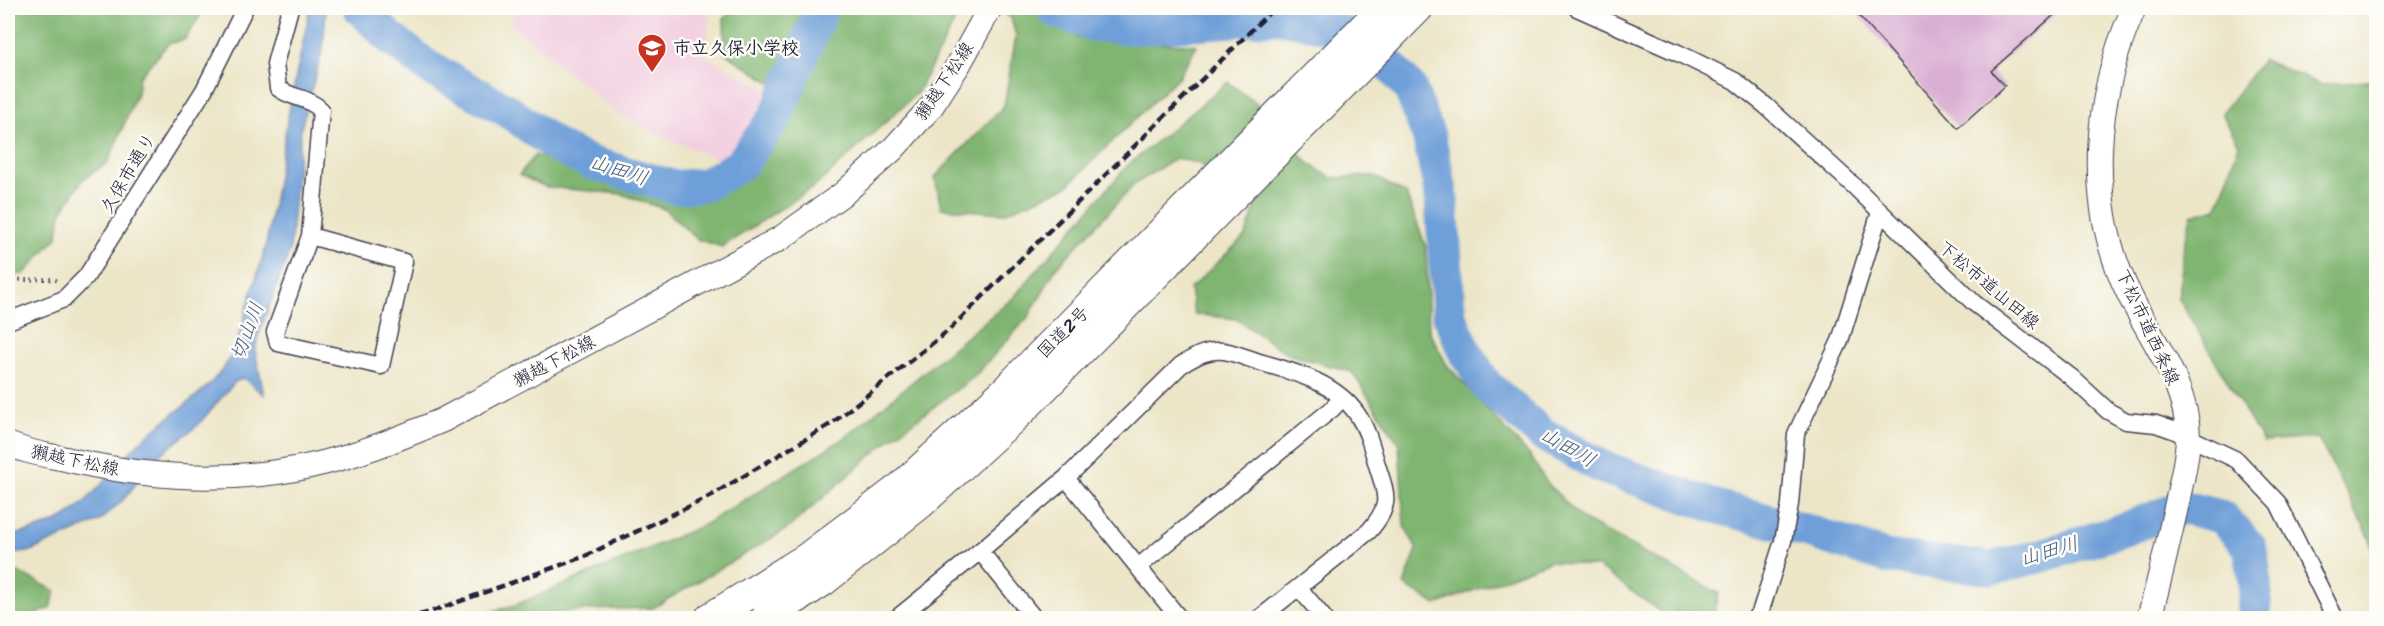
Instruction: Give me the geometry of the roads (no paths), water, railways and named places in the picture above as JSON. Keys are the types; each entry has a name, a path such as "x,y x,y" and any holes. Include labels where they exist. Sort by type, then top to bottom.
{"highway":[{"name":"国道2号","path":"766,618 823,581 921,503 1022,411 1383,8"},
{"name":"国道2号","path":"710,618 807,558 901,487 1418,8"}],"main road":[{"name":"獺越下松線","path":"8,444 98,466 157,475 208,476 310,466 387,444 454,415 781,238 844,193 893,149 931,107 959,64 990,8"},
{"name":"下松市道西条線","path":"2134,8 2120,39 2104,107 2098,156 2102,200 2111,245 2128,293 2175,377 2184,408 2188,436 2183,474 2149,618"}],"street":[{"name":"久保市通り","path":"8,321 64,299 87,277 204,90 245,8"},
{"path":"290,8 275,64 278,88 285,93 312,101 321,110 310,236 275,332 278,343 381,366 404,262 310,236"},
{"name":"下松市道山田線","path":"1577,8 1668,48 1735,81 1767,106 1974,303 2037,350 2108,411 2126,421 2156,424 2188,436 2237,460 2263,485 2288,521 2332,615"},
{"path":"1755,618 1760,613 1783,541 1796,434 1840,341 1880,212"},
{"path":"897,618 1066,478 1181,365 1202,353 1222,351 1303,375 1342,398 1357,414 1368,435 1387,495 1383,516 1369,531 1260,618"},
{"path":"1138,567 1332,409 1342,398"},
{"path":"1066,478 1179,618"},
{"path":"980,551 1034,618"},
{"path":"1299,588 1324,618"}],"water":[{"name":"切山川","path":"310,8 326,8 323,48 301,128 290,250 258,336 255,351 264,395 243,378 235,382 197,426 158,456 123,500 99,521 28,552 8,554 8,535 26,532 56,522 80,506 139,443 191,401 215,378 234,351 266,246 290,106"}],"waterway":[{"name":"山田川","path":"360,8 389,37 428,67 508,111 558,147 591,163 674,187 705,185 740,165 775,118 822,8"},
{"name":"山田川","path":"1053,8 1094,25 1134,28 1279,17 1335,28 1380,55 1410,88 1429,137 1441,193 1449,315 1466,353 1486,385 1542,434 1602,467 1714,506 1810,532 1887,557 1991,568 2041,556 2117,532 2183,507 2222,517 2250,547 2256,586 2253,618"}],"railway":[{"path":"406,618 427,613 583,557 707,498 831,424 949,330 1274,8"}],"place":[{"name":"市立久保小学校","path":"652,74"}]}
